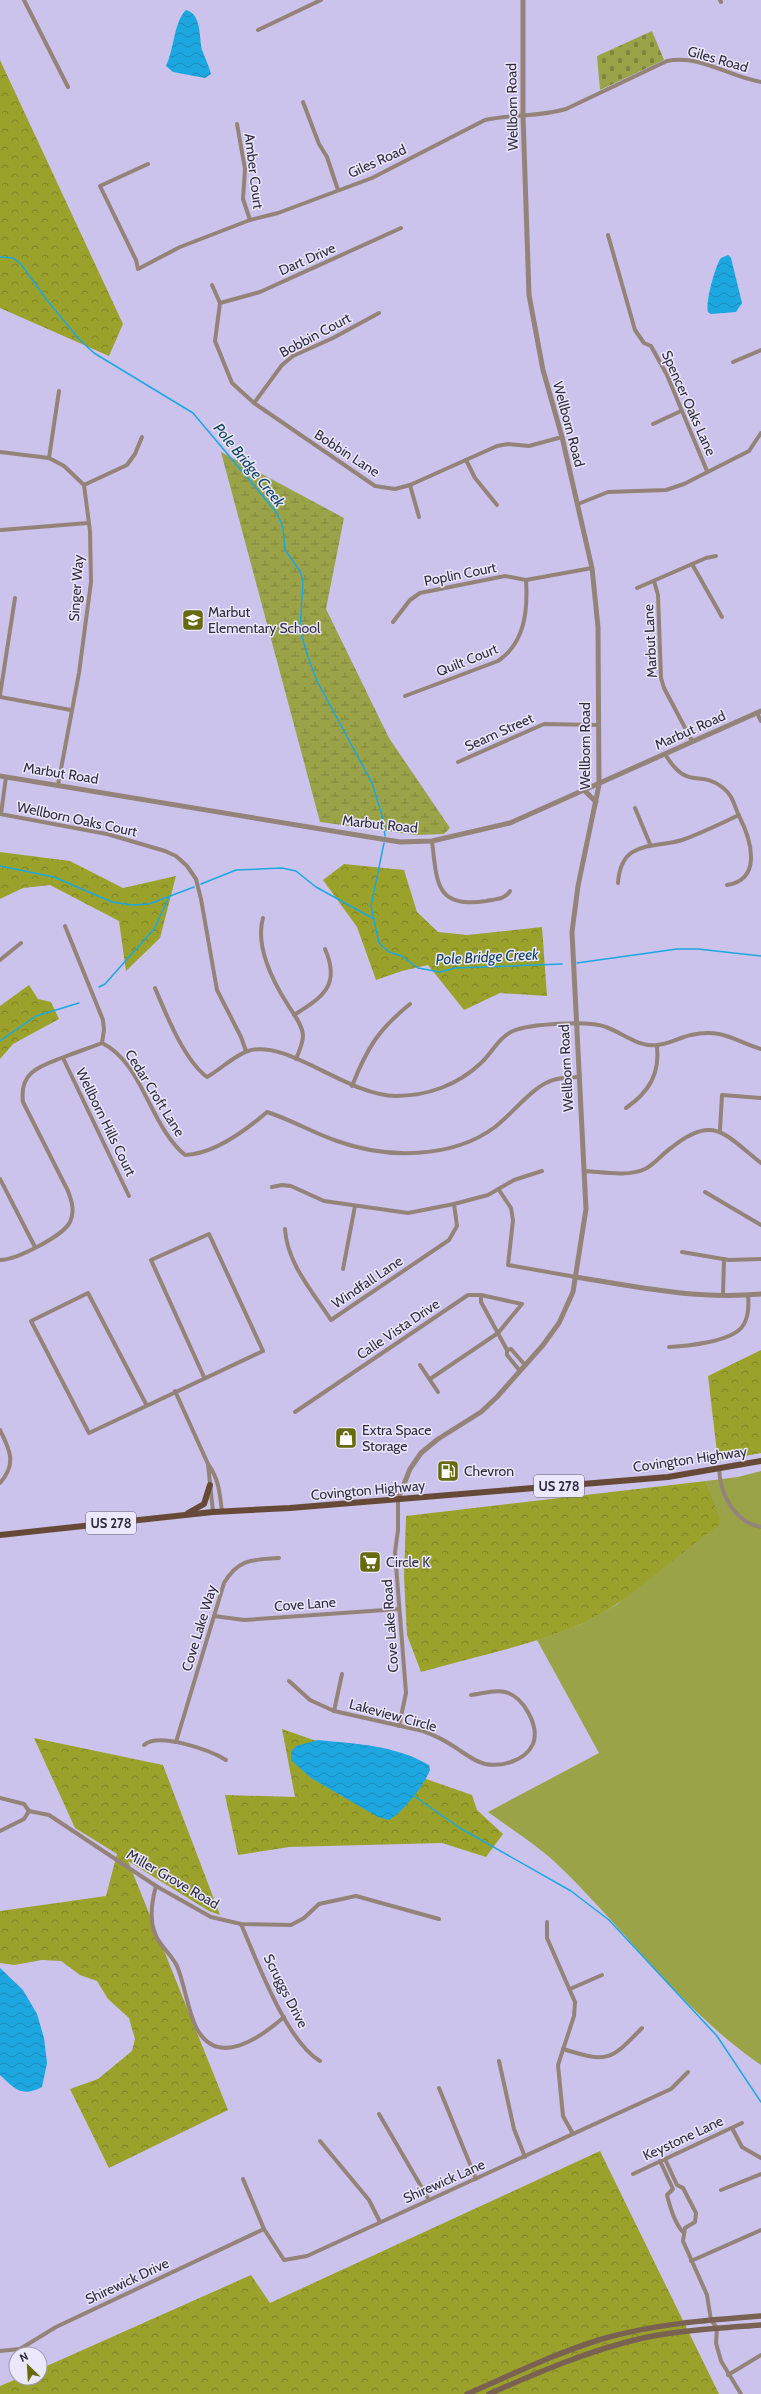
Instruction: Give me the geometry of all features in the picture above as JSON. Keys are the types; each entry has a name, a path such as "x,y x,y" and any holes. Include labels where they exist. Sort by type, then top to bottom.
{"main road":[{"name":"Covington Highway","path":"0,1535 213,1512 398,1499 668,1477 761,1461"},
{"path":"184,1515 204,1504 210,1485"},
{"path":"467,2394 588,2344 641,2329 711,2320 761,2316"},
{"path":"489,2394 592,2352 643,2338 716,2328 761,2325"}],"street":[{"path":"24,0 68,87"},
{"path":"258,30 320,0"},
{"name":"Wellborn Road","path":"398,1499 410,1469 421,1453 438,1439 481,1412 520,1371 559,1323 573,1292 586,1209 585,1172 578,1077 572,932 578,886 599,785 598,627 592,568 562,437 542,370 529,295 523,116 523,0"},
{"name":"Giles Road","path":"148,164 100,186 136,260 138,269 180,247 250,220 278,213 393,168 485,120 500,116 549,114 566,109 656,66 678,59 694,60 745,79 761,82"},
{"path":"303,102 318,144 327,158 338,190"},
{"name":"Amber Court","path":"237,124 245,169 244,200 250,220"},
{"name":"Dart Drive","path":"220,303 260,292 401,228"},
{"name":"Spencer Oaks Lane","path":"608,235 635,330 644,343 651,346 667,375 707,471"},
{"path":"212,285 220,303"},
{"name":"Bobbin Lane","path":"220,303 215,341 232,382 254,403 375,486 395,489 410,485 497,446 508,444 529,446 562,437"},
{"name":"Bobbin Court","path":"254,403 282,365 293,356 333,338 379,313"},
{"path":"733,362 761,350"},
{"path":"49,458 59,391"},
{"path":"653,424 681,411"},
{"path":"578,504 608,492 666,490 684,484 749,451 761,433"},
{"path":"0,452 49,458 64,466 84,484 127,465 135,454 142,437"},
{"path":"466,460 475,478 497,505"},
{"name":"Singer Way","path":"58,785 72,710 92,561 84,484"},
{"path":"410,485 419,517"},
{"path":"2,530 88,522"},
{"path":"637,588 692,564 716,556"},
{"path":"692,564 722,617"},
{"name":"Poplin Court","path":"393,622 410,600 420,593 505,576 526,580 592,568"},
{"name":"Quilt Court","path":"405,696 498,661 508,654 516,644 526,615 528,602 526,580"},
{"name":"Marbut Lane","path":"654,581 658,595 661,678 664,688 692,741"},
{"path":"15,598 0,696 72,710"},
{"path":"759,712 761,722"},
{"name":"Marbut Road","path":"0,776 400,842 432,840 510,823 599,785 692,741 759,712"},
{"name":"Seam Street","path":"458,762 544,724 598,725"},
{"path":"665,754 674,769 683,776 714,782 724,789 732,798 754,844 757,859"},
{"path":"0,814 6,777"},
{"path":"585,791 596,802"},
{"path":"635,808 650,844"},
{"name":"Wellborn Oaks Court","path":"0,814 107,834 165,851 176,856 187,866 196,879 201,899 217,990 241,1037 246,1051"},
{"path":"618,882 619,871 626,859 635,850 650,844 680,840 739,815"},
{"path":"432,840 437,881 441,889 458,902 471,903 500,898 507,896 510,891"},
{"path":"727,886 742,883 752,875"},
{"path":"263,918 261,924 264,952 271,974 301,1025 303,1036 296,1059"},
{"path":"0,1260 10,1259 55,1237 67,1227 72,1216 73,1204 25,1107 22,1092 29,1074 35,1069 102,1043 104,1030 102,1020 65,926"},
{"path":"0,960 21,943"},
{"path":"294,1015 326,991 332,974 332,964 325,949"},
{"path":"155,988 170,1025 188,1053 207,1077 246,1051 268,1048 296,1059 352,1086 376,1094 393,1096 425,1093 439,1089 470,1073 511,1032 523,1028 592,1023 606,1027 640,1043 657,1046 692,1034 715,1032 738,1038 761,1049"},
{"path":"352,1086 376,1036 383,1027 410,1004"},
{"name":"Cedar Croft Lane","path":"102,1043 119,1053 165,1133 184,1155 203,1153 215,1148 267,1112 296,1122 338,1142 364,1148 403,1153 441,1149 454,1146 493,1128 550,1081 578,1077"},
{"path":"626,1108 643,1095 652,1083 658,1063 657,1046"},
{"name":"Wellborn Hills Court","path":"63,1058 129,1196"},
{"path":"720,1130 722,1095 761,1098"},
{"path":"585,1172 635,1173 646,1169 692,1133 720,1130 761,1163"},
{"path":"272,1187 282,1185 291,1186 324,1202 408,1213 454,1204 499,1190 514,1180 542,1171"},
{"path":"0,1180 35,1247"},
{"path":"499,1190 511,1208 513,1220 508,1265 576,1277 687,1293 723,1295 761,1294"},
{"path":"705,1192 761,1225"},
{"name":"Windfall Lane","path":"285,1228 286,1245 300,1274 330,1320 449,1240 457,1226 454,1204"},
{"path":"343,1268 355,1206"},
{"path":"146,1404 88,1293 31,1321 88,1433 175,1390 263,1351 209,1234 151,1260 204,1377"},
{"path":"682,1252 724,1259 761,1258"},
{"path":"723,1295 724,1259"},
{"path":"481,1294 481,1302 498,1332 507,1350 507,1354 520,1371"},
{"name":"Calle Vista Drive","path":"295,1412 468,1295 481,1294 522,1304 498,1332"},
{"path":"669,1347 699,1343 736,1333 746,1320 749,1306 748,1295"},
{"path":"430,1379 498,1332"},
{"path":"507,1350 511,1349 525,1365"},
{"path":"420,1365 438,1392"},
{"path":"175,1390 208,1464 215,1473 219,1486 222,1512"},
{"path":"0,1430 11,1454 10,1465 0,1483"},
{"path":"208,1464 213,1512"},
{"path":"720,1468 720,1481 735,1512 750,1525 761,1527"},
{"name":"Cove Lake Road","path":"398,1499 398,1530 395,1552 406,1693 403,1715 399,1726"},
{"name":"Cove Lake Way","path":"176,1742 218,1598 232,1570 242,1562 279,1558"},
{"name":"Cove Lane","path":"214,1616 244,1620 399,1609"},
{"path":"334,1711 342,1674"},
{"name":"Lakeview Circle","path":"289,1681 310,1700 334,1711 423,1731 439,1738 474,1760 484,1764 508,1763 526,1753 532,1744 534,1736 531,1721 523,1704 515,1696 505,1692 471,1695"},
{"path":"144,1745 160,1739 205,1750 226,1760"},
{"name":"Miller Grove Road","path":"0,1798 24,1804 29,1810 49,1815 156,1886 211,1917 241,1924 291,1925 304,1918 319,1904 349,1896 370,1898 439,1919"},
{"path":"0,1831 24,1819 29,1810"},
{"path":"156,1886 151,1913 155,1931 161,1944 176,1964 196,2026 203,2038 221,2048 234,2048 244,2045 284,2017"},
{"path":"547,1922 547,1938 575,2002 574,2016 558,2065 563,2116 573,2134"},
{"name":"Scruggs Drive","path":"241,1924 284,2017 309,2055 320,2061"},
{"path":"570,1989 602,1975"},
{"path":"563,2049 596,2058 604,2058 621,2050 642,2028"},
{"path":"499,2061 514,2129 525,2156"},
{"name":"Shirewick Lane","path":"242,2179 264,2229 284,2260 306,2256 672,2089 688,2072"},
{"path":"439,2088 476,2179"},
{"path":"380,2114 429,2200"},
{"name":"Keystone Lane","path":"633,2174 742,2123"},
{"path":"732,2128 742,2147 761,2158"},
{"path":"320,2141 369,2200 376,2211 380,2222"},
{"path":"665,2159 677,2185 683,2188 696,2213 695,2222 685,2228 683,2232 683,2241 707,2295 711,2320 716,2328 717,2350 728,2375 741,2394"},
{"path":"660,2161 673,2189 667,2195 668,2200 680,2229 683,2232"},
{"path":"721,2190 761,2174"},
{"name":"Shirewick Drive","path":"0,2351 20,2349 56,2326 264,2229"},
{"path":"692,2261 761,2230"},
{"path":"588,2344 592,2352"},
{"path":"728,2375 761,2355"}],"green space":[{"path":"652,31 664,60 600,90 597,56"},
{"path":"0,60 123,324 109,356 0,308"},
{"path":"221,452 344,518 326,609 389,738 450,828 444,834 417,835 320,822"},
{"path":"0,852 70,861 123,888 176,876 160,938 126,971 119,921 50,885 23,888 0,899"},
{"path":"344,864 404,870 417,912 438,932 467,935 542,927 547,996 500,993 464,1010 428,965 402,971 376,980 357,927 323,880"},
{"path":"29,985 38,999 51,1002 59,1019 13,1044 0,1059 0,1006"},
{"path":"761,1350 761,1453 718,1461 708,1376"},
{"path":"761,1471 761,2065 732,2044 680,1995 608,1916 558,1865 533,1844 488,1812 599,1753 537,1640 579,1625 616,1605 721,1523 706,1481 738,1477"},
{"path":"706,1481 722,1523 634,1592 615,1605 579,1625 541,1639 421,1672 407,1635 404,1577 406,1516"},
{"path":"282,1729 472,1795 477,1810 503,1834 486,1857 442,1843 289,1847 238,1855 225,1795 295,1797"},
{"path":"34,1738 163,1765 220,1915 209,1911 128,1861 228,2110 109,2168 70,2089 98,2079 132,2051 135,2039 129,2018 108,1999 97,1981 80,1975 61,1961 42,1960 14,1965 0,1963 0,1911 106,1896 117,1854 75,1828"},
{"path":"600,2151 719,2394 0,2394 0,2386 8,2383 8,2386 48,2386 48,2365 251,2275 270,2303"}],"water":[{"path":"186,10 195,16 199,27 202,50 211,74 205,78 173,72 166,66 179,21"},
{"path":"728,255 731,258 742,303 736,312 711,314 708,312 707,307 713,276 721,258"},
{"path":"318,1740 361,1744 389,1749 416,1758 429,1765 430,1770 412,1798 395,1816 389,1820 378,1817 311,1778 291,1760 291,1752 296,1746"},
{"path":"0,1968 23,1990 37,2014 44,2038 47,2063 42,2087 29,2092 18,2090 0,2075"}],"waterway":[{"name":"Pole Bridge Creek","path":"0,257 13,258 21,264 46,299 79,339 94,353 193,413 277,513 283,528 285,550 300,571 303,582 300,630 308,657 317,681 372,783 382,815 385,836"},
{"name":"Pole Bridge Creek","path":"384,843 371,906 379,943 389,952 402,956 418,968 440,972 455,968 562,964"},
{"path":"0,866 54,877 112,902 132,905 149,904 194,887"},
{"path":"201,884 236,870 282,868 296,871 316,887 374,919"},
{"path":"99,987 105,984 154,929 169,897"},
{"name":"Pole Bridge Creek","path":"577,963 677,949 698,949 761,956"},
{"path":"0,1041 36,1016 79,1003"},
{"path":"414,1796 460,1828 571,1891 609,1920 717,2036 761,2102"}],"place":[{"name":"Marbut Elementary School","path":"193,620"},
{"name":"Extra Space Storage","path":"346,1438"},
{"name":"Chevron","path":"448,1471"},
{"name":"Circle K","path":"370,1562"}]}
